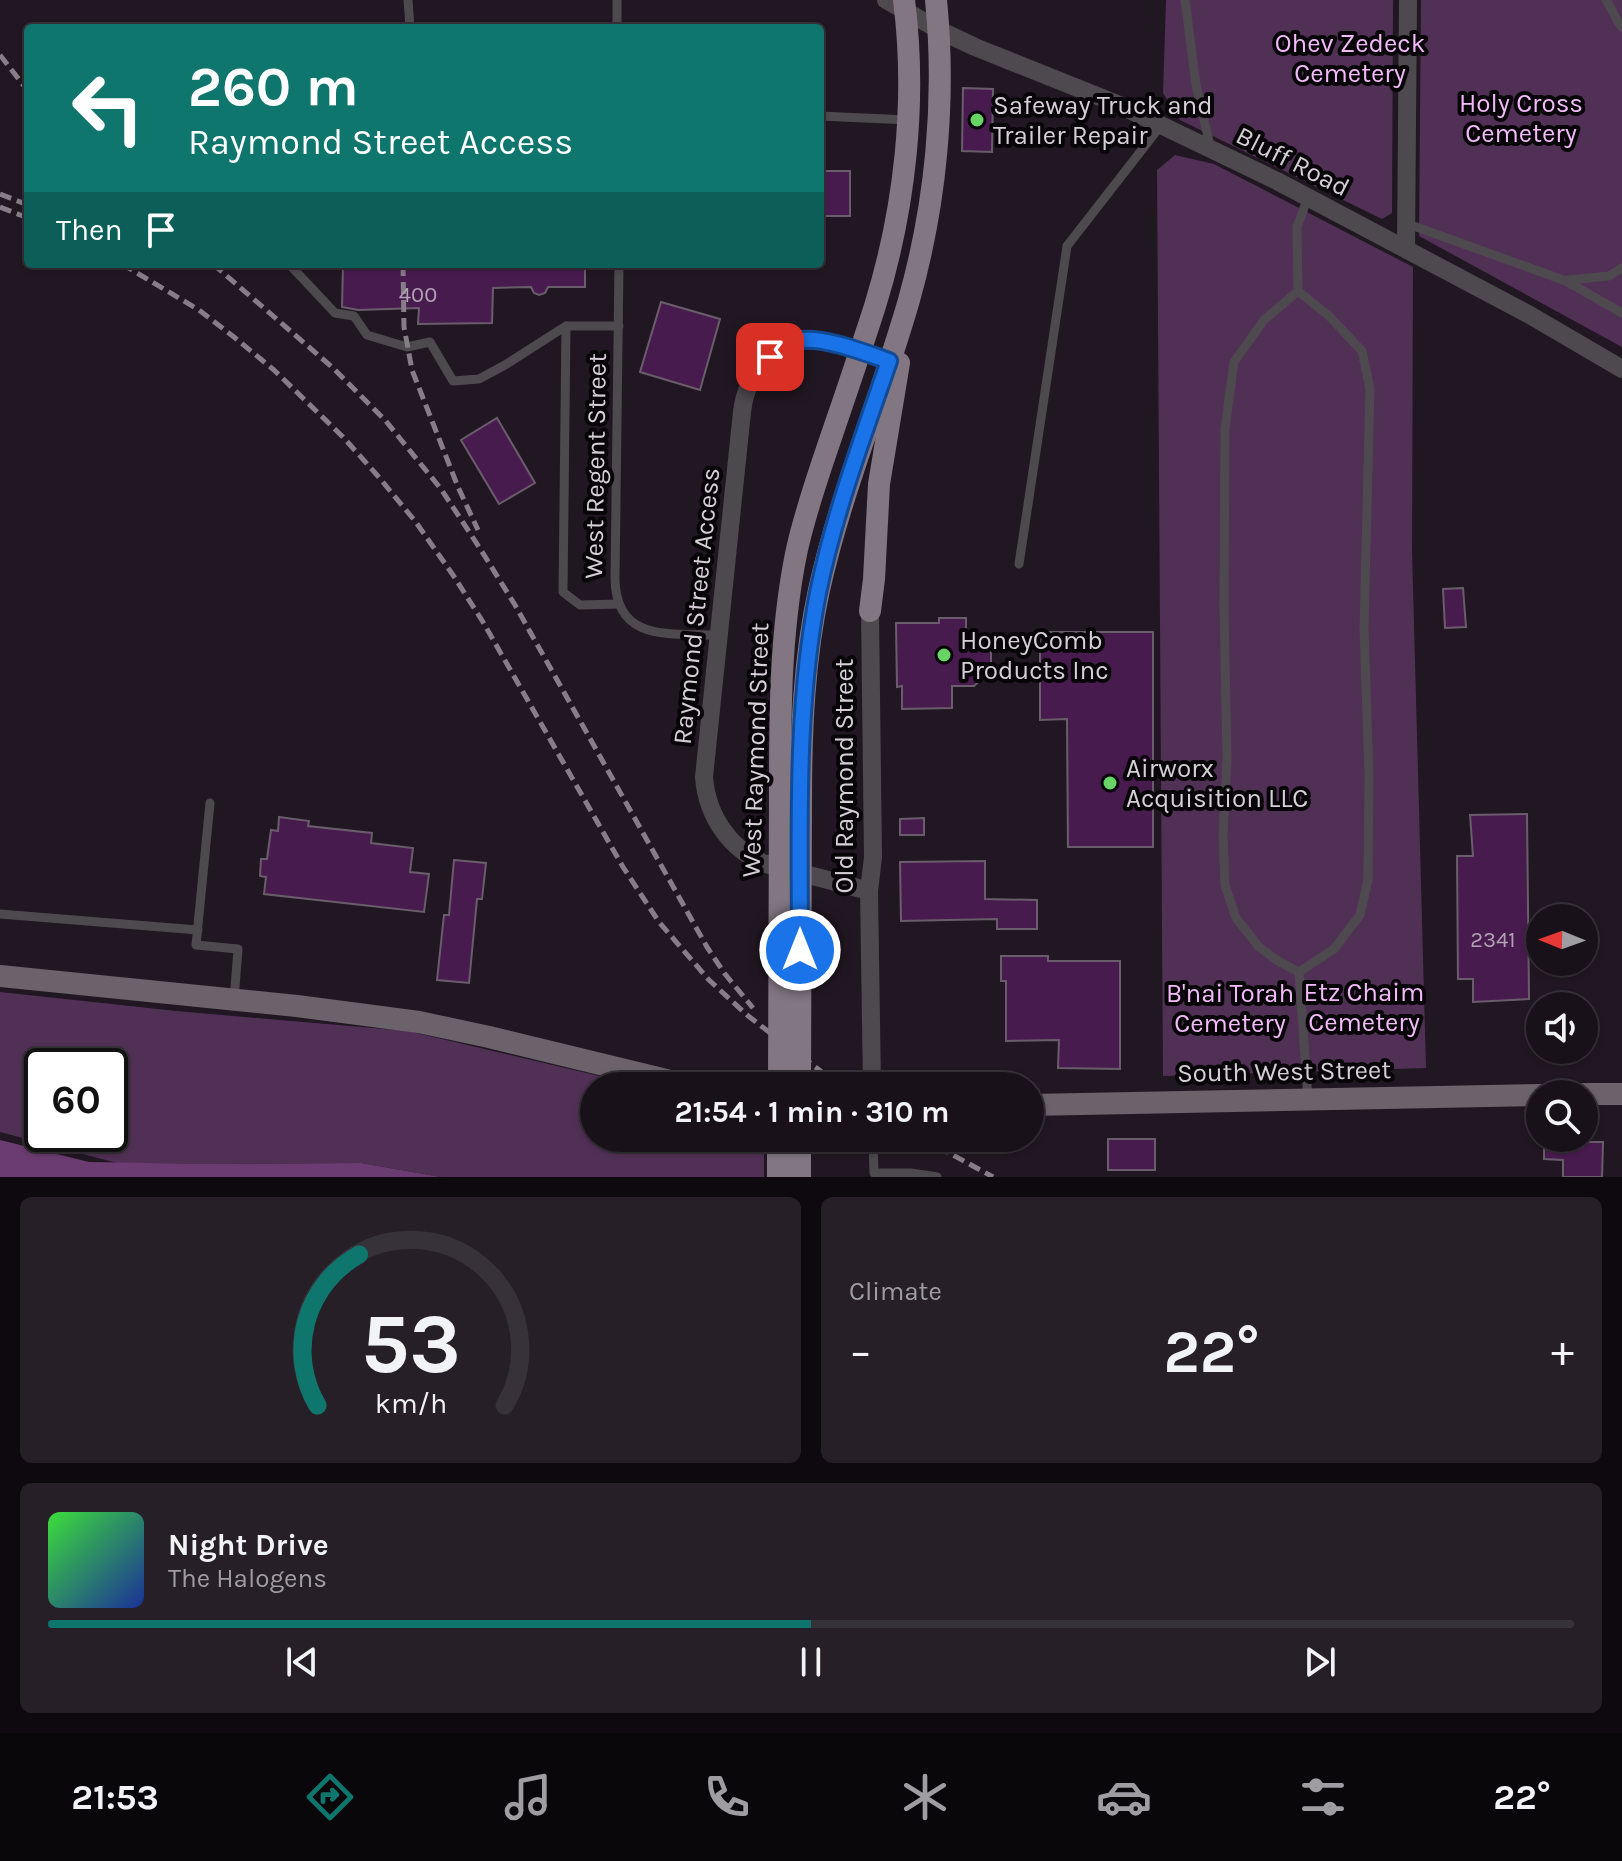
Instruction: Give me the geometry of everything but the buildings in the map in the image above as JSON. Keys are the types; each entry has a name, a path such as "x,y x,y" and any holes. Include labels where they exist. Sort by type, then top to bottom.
{"main road":[{"name":"West Raymond Street","path":"780,1072 790,798 801,758 805,685 818,594 838,517 908,303 923,244 938,125 939,30 936,0"},
{"name":"West Raymond Street","path":"800,1072 790,798 781,672 796,553 875,304 900,196 908,120 905,6"},
{"path":"870,611 882,456 908,303"},
{"path":"0,976 419,1022 633,1072"},
{"path":"1598,1094 1622,1094"},
{"name":"South West Street","path":"1044,1105 1526,1095"},
{"path":"778,1152 778,1177"},
{"path":"800,1152 800,1177"}],"street":[{"name":"Bluff Road","path":"886,0 905,6 939,30 1162,124 1308,197 1528,314 1622,369"},
{"path":"1406,249 1408,0"},
{"name":"Raymond Street Access","path":"869,891 765,863 751,856 727,836 713,814 704,777 742,404 747,389 766,360 793,342 816,340 889,361"},
{"name":"Old Raymond Street","path":"870,611 872,1072"}],"lane":[{"path":"408,0 410,24"},
{"path":"617,0 617,24"},
{"path":"1185,0 1196,85 1210,148"},
{"path":"1611,2 1616,21 1622,27"},
{"path":"824,116 908,120"},
{"path":"1188,137 1203,116"},
{"path":"1019,564 1067,246 1162,124"},
{"path":"1298,291 1297,227 1308,197"},
{"path":"1408,224 1566,281 1622,313"},
{"path":"293,268 335,313 354,316 367,335 407,347 430,342 453,381 479,379 566,326 619,326"},
{"name":"West Regent Street","path":"619,268 615,590 622,613 635,625 657,632 719,635"},
{"path":"1566,281 1609,276 1622,268"},
{"path":"1298,291 1329,316 1362,351 1370,389 1364,628 1369,775 1368,879 1360,915 1334,949 1299,972"},
{"path":"1298,291 1264,320 1234,362 1225,429 1227,759 1223,835 1225,885 1236,918 1259,947 1299,972"},
{"path":"566,326 563,592 580,605 619,604"},
{"path":"210,803 196,945 238,949 234,1000"},
{"path":"0,914 198,930"},
{"path":"1299,972 1308,1099"},
{"path":"873,1152 874,1175 911,1173 937,1177"}],"green space":[{"name":"Ohev Zedeck Cemetery","path":"1166,0 1393,0 1392,213 1382,219 1180,120 1163,93"},
{"name":"Holy Cross Cemetery","path":"1421,0 1622,0 1622,347 1419,236"},
{"path":"1175,155 1214,164 1413,267 1412,551 1426,1068 1163,1076 1157,170"},
{"path":"0,992 408,1031 582,1072 580,1072 580,1152 764,1152 764,1177 441,1177 361,1163 117,1163 75,1152 128,1152 128,1048 24,1048 24,1138 0,1132"}],"shaded area":[{"path":"0,1140 24,1146 24,1152 49,1152 89,1162 361,1163 441,1177 0,1177"}],"railway":[{"path":"0,55 24,86"},
{"path":"0,194 24,203"},
{"path":"0,207 24,216"},
{"path":"129,268 199,310 274,370 377,475 415,521 483,622 623,867 659,922 709,980 747,1015 809,1063"},
{"path":"218,268 332,367 385,420 441,489 515,605 707,947 753,1008"},
{"path":"403,268 404,327 412,370 478,530"},
{"path":"801,1056 822,1072"},
{"path":"947,1152 993,1177"}],"place":[{"name":"Safeway Truck and Trailer Repair","path":"977,120"},
{"name":"HoneyComb Products Inc","path":"944,655"},
{"name":"Airworx Acquisition LLC","path":"1110,783"}],"route":[{"path":"770,357 786,345 807,339 889,361 838,517 818,594 811,638 801,758 800,950"}],"park label":[{"name":"Etz Chaim Cemetery","path":"1364,1007"},
{"name":"B'nai Torah Cemetery","path":"1230,1008"}]}
